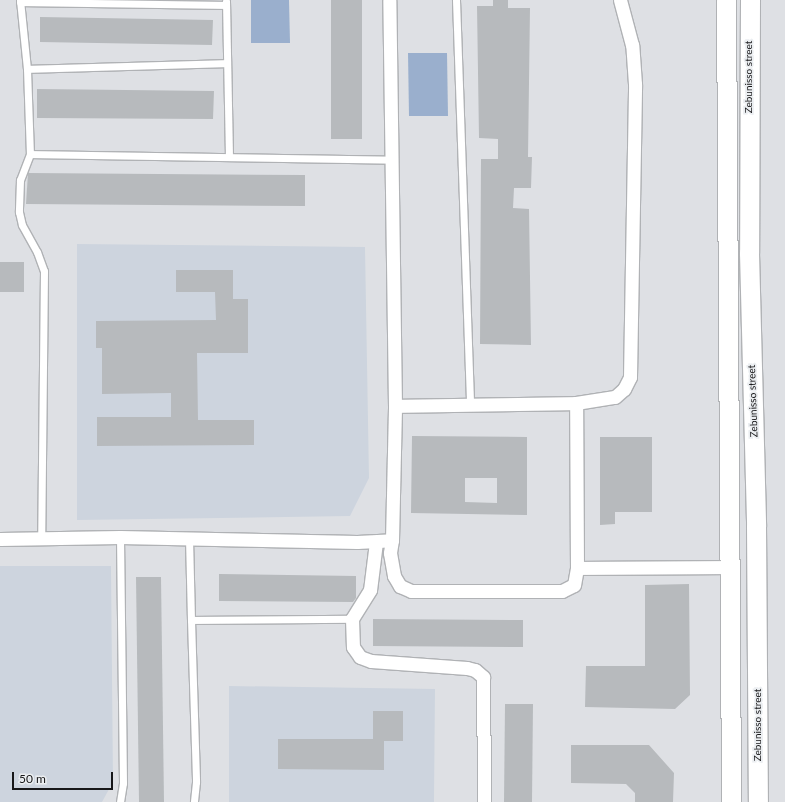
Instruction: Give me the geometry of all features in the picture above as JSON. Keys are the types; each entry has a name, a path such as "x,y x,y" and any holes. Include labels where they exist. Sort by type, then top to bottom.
{"main road":[{"path":"726,0 731,802"},
{"name":"Zebunisso street","path":"750,0 749,253 756,526 758,802"}],"street":[{"path":"389,0 395,406 392,540 390,553 394,576 400,586 411,591 562,591 574,585 577,568 576,402"},
{"path":"395,406 576,402 615,397 624,390 630,377 635,84 632,45 620,0"},
{"path":"0,539 41,537 120,537 376,542 392,540"},
{"path":"376,542 370,590 352,618 353,647 360,657 371,661 467,668 483,677 484,802"},
{"path":"577,568 730,567"}],"lane":[{"path":"456,0 470,404"},
{"path":"41,537 44,271 22,225 19,212 20,180 30,154 27,70 20,1 226,2 228,63 228,157"},
{"path":"27,70 228,63"},
{"path":"30,154 392,160"},
{"path":"120,537 123,783 120,802"},
{"path":"189,538 196,782 194,802"},
{"path":"191,620 352,618"}],"shaded area":[{"path":"251,0 289,0 290,43 251,43"},
{"path":"408,53 447,53 448,116 409,116"},
{"path":"77,244 365,247 369,478 350,516 77,520"},
{"path":"0,566 111,566 113,782 102,802 0,802"},
{"path":"229,686 435,689 434,802 229,802"}],"building":[{"path":"331,0 362,0 362,139 331,139"},
{"path":"493,0 508,0 508,8 530,8 528,157 532,157 531,188 514,188 513,208 529,209 531,345 480,344 481,159 498,159 498,139 479,138 477,6 493,6"},
{"path":"40,17 213,20 212,45 40,42"},
{"path":"37,89 214,91 213,119 37,118"},
{"path":"28,173 305,175 305,206 26,204"},
{"path":"0,262 24,262 24,292 0,292"},
{"path":"176,270 233,270 233,299 248,299 248,353 197,353 198,420 254,420 254,445 97,446 97,417 171,417 171,393 102,394 102,348 96,348 96,321 216,320 215,292 176,292"},
{"path":"412,436 527,437 527,515 411,513","holes":["465,478 497,478 497,503 465,502"]},
{"path":"600,437 652,437 652,512 615,512 615,524 600,525"},
{"path":"219,574 356,576 356,598 353,602 219,601"},
{"path":"136,577 161,577 164,802 139,802"},
{"path":"689,584 690,695 675,709 585,707 586,666 645,666 645,585"},
{"path":"373,619 523,620 523,647 373,646"},
{"path":"505,704 533,704 532,802 504,802"},
{"path":"373,711 403,711 403,741 384,741 384,770 278,769 278,739 373,739"},
{"path":"571,745 649,745 674,773 673,802 635,802 635,793 626,784 571,783"}]}
